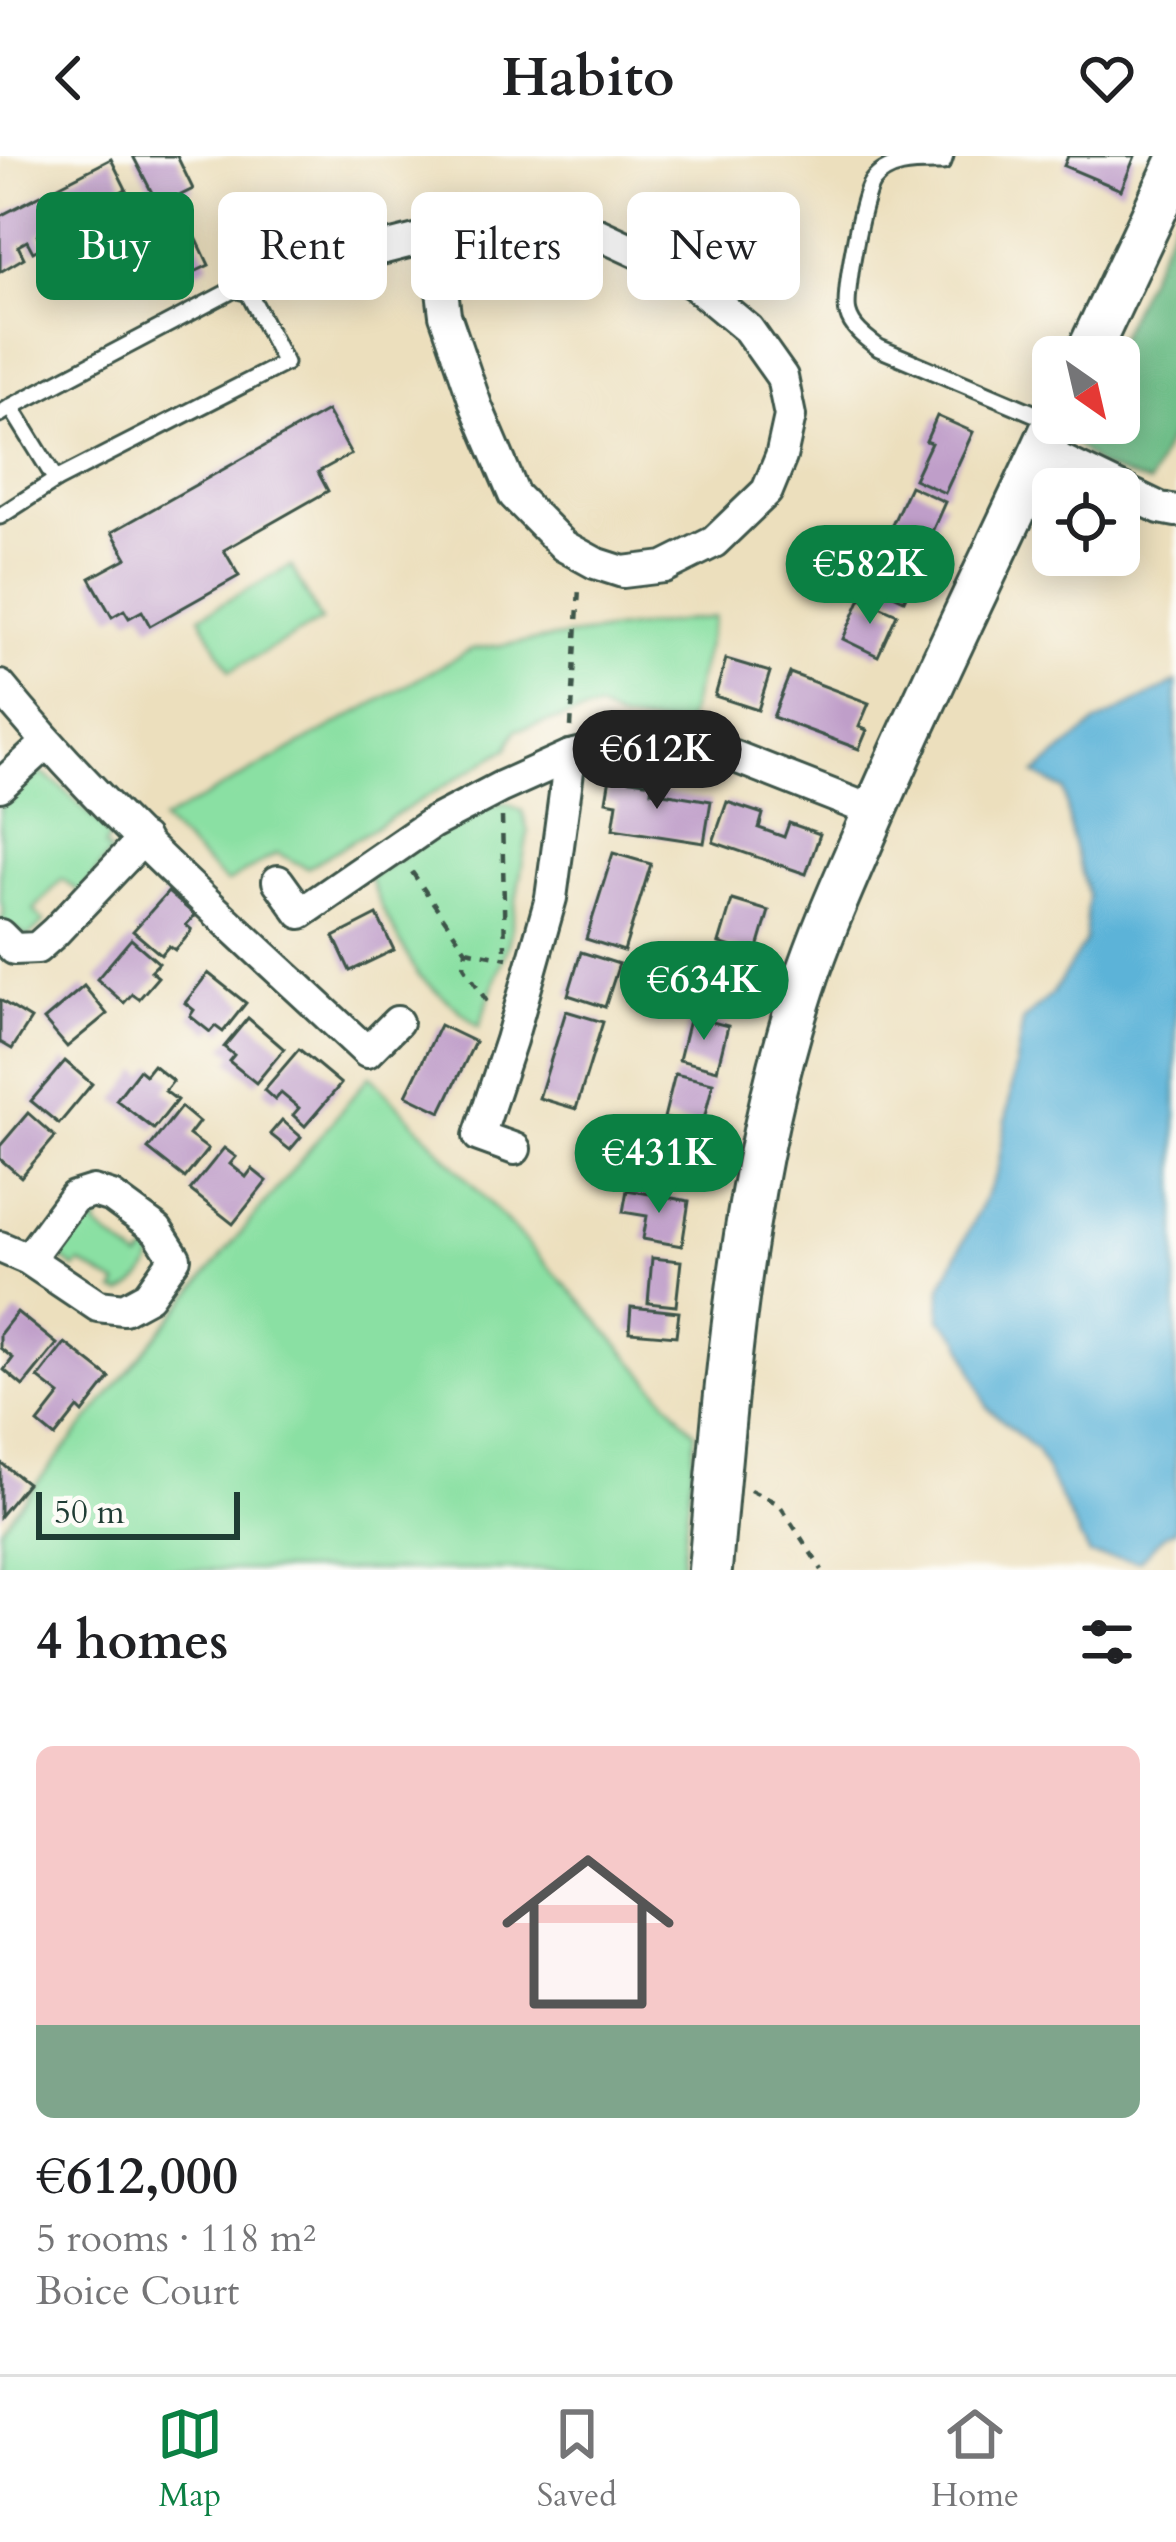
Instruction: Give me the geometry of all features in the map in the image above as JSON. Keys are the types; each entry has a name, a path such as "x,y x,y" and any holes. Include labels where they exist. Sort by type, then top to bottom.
{"street":[{"path":"1096,336 1176,166"},
{"path":"444,300 477,408 514,495 564,546 588,559 623,572 664,567 714,542 766,490 781,457 790,416 782,377 748,329 662,263 603,236"},
{"path":"710,1570 724,1406 751,1212 767,1122 803,987 875,812 1044,444"},
{"path":"1067,444 1160,508 1176,511"},
{"path":"0,686 46,743 142,839 367,1052 397,1022"},
{"path":"278,881 302,913 432,824 501,787 570,757 634,741 728,754 875,812"},
{"path":"0,786 46,743"},
{"path":"514,1149 479,1136 512,1040 520,962 551,898 570,757"},
{"path":"0,935 14,949 37,948 142,839"},
{"path":"93,1191 112,1197 157,1231 175,1258 148,1296 124,1309 98,1306 14,1253 74,1197 93,1191"}],"lane":[{"path":"945,156 943,162 890,167 873,180 848,285 848,313 860,335 879,348 1032,423"},
{"path":"56,480 6,410 218,298"},
{"path":"0,516 56,480 285,363 252,300"}],"path":[{"path":"570,757 588,559"},
{"path":"466,950 520,962 501,787"},
{"path":"396,848 466,950 464,966 512,1040"},
{"path":"718,1474 779,1504 822,1570"}],"green space":[{"path":"1176,215 1176,422 1149,484 1140,481 1140,468 1100,467 1075,444 1140,444 1140,336 1120,336"},
{"path":"291,566 321,621 230,671 200,616"},
{"path":"714,617 686,727 621,721 598,709 516,730 508,748 307,868 277,853 227,883 162,821 472,649"},
{"path":"40,772 105,829 109,837 104,847 111,852 81,893 62,879 34,910 44,922 28,937 1,923 0,806"},
{"path":"506,803 522,811 528,832 509,941 479,1027 418,975 369,877 479,808"},
{"path":"370,1075 588,1309 695,1433 681,1570 0,1570 0,1528"},
{"path":"101,1208 95,1226 140,1260 153,1246 153,1260 145,1274 122,1294 115,1291 118,1285 80,1263 75,1268 62,1259 56,1247 80,1213"}],"water":[{"path":"1176,682 1176,1529 1139,1561 1089,1555 1036,1450 987,1407 960,1338 940,1319 941,1287 997,1173 1023,1021 1052,994 1085,942 1088,895 1064,790 1035,774 1096,723"}],"building":[{"path":"133,156 177,156 193,189 152,192"},
{"path":"1068,156 1135,156 1121,190 1064,166"},
{"path":"111,159 126,189 120,192 47,192"},
{"path":"36,198 36,250 27,241 18,246 24,258 0,272 0,216"},
{"path":"194,233 209,265 194,272"},
{"path":"327,411 351,454 318,472 328,491 224,550 239,576 150,626 142,611 129,618 124,610 112,617 90,578 127,558 112,532"},
{"path":"937,416 973,432 945,493 914,479 931,443 926,441"},
{"path":"910,486 945,502 927,543 891,527"},
{"path":"887,542 923,559 904,600 868,583"},
{"path":"861,598 897,614 878,656 843,639"},
{"path":"726,659 770,672 758,710 715,696"},
{"path":"790,673 869,703 859,727 867,730 859,749 773,717"},
{"path":"610,777 652,783 651,791 711,801 704,843 613,829 617,803 606,801"},
{"path":"727,802 763,814 759,828 784,837 789,823 820,834 806,874 713,842"},
{"path":"613,853 651,864 624,951 586,939"},
{"path":"168,892 195,915 186,925 192,930 184,940 161,955 133,931"},
{"path":"732,900 769,911 756,955 719,943"},
{"path":"377,915 394,950 350,971 334,937"},
{"path":"131,939 159,963 151,971 158,977 139,999 132,994 124,1003 97,979"},
{"path":"581,952 619,964 605,1007 568,995"},
{"path":"713,956 751,967 737,1010 700,999"},
{"path":"208,973 246,1003 223,1032 215,1026 210,1032 190,1016 194,1010 185,1003"},
{"path":"84,986 107,1014 67,1047 44,1020"},
{"path":"0,1000 31,1019 12,1049 0,1042"},
{"path":"566,1011 603,1022 576,1109 539,1098"},
{"path":"690,1016 728,1026 717,1070 679,1060"},
{"path":"248,1018 284,1049 256,1083 229,1061 234,1055 224,1047"},
{"path":"440,1025 475,1042 441,1112 406,1095"},
{"path":"299,1049 341,1084 305,1126 293,1115 299,1108 281,1093 275,1100 264,1090"},
{"path":"65,1061 92,1084 59,1124 31,1101"},
{"path":"153,1065 173,1081 165,1091 177,1100 154,1129 116,1100 139,1070 145,1075"},
{"path":"675,1074 713,1083 702,1127 664,1118"},
{"path":"181,1107 199,1122 189,1135 208,1149 185,1178 148,1149"},
{"path":"28,1113 55,1137 21,1177 0,1159 0,1146"},
{"path":"282,1120 301,1137 290,1150 270,1134"},
{"path":"663,1132 701,1141 690,1186 652,1176"},
{"path":"224,1148 236,1157 230,1164 246,1177 252,1169 267,1181 233,1224 190,1190"},
{"path":"627,1190 689,1201 682,1246 643,1239 647,1216 623,1212"},
{"path":"652,1258 681,1261 676,1306 648,1303"},
{"path":"631,1307 679,1312 676,1336 629,1332"},
{"path":"17,1312 57,1344 23,1386 4,1370 13,1358 0,1348 0,1334"},
{"path":"65,1343 110,1378 83,1413 78,1408 55,1437 38,1423 60,1395 38,1378"},
{"path":"0,1462 27,1483 0,1516"}]}
